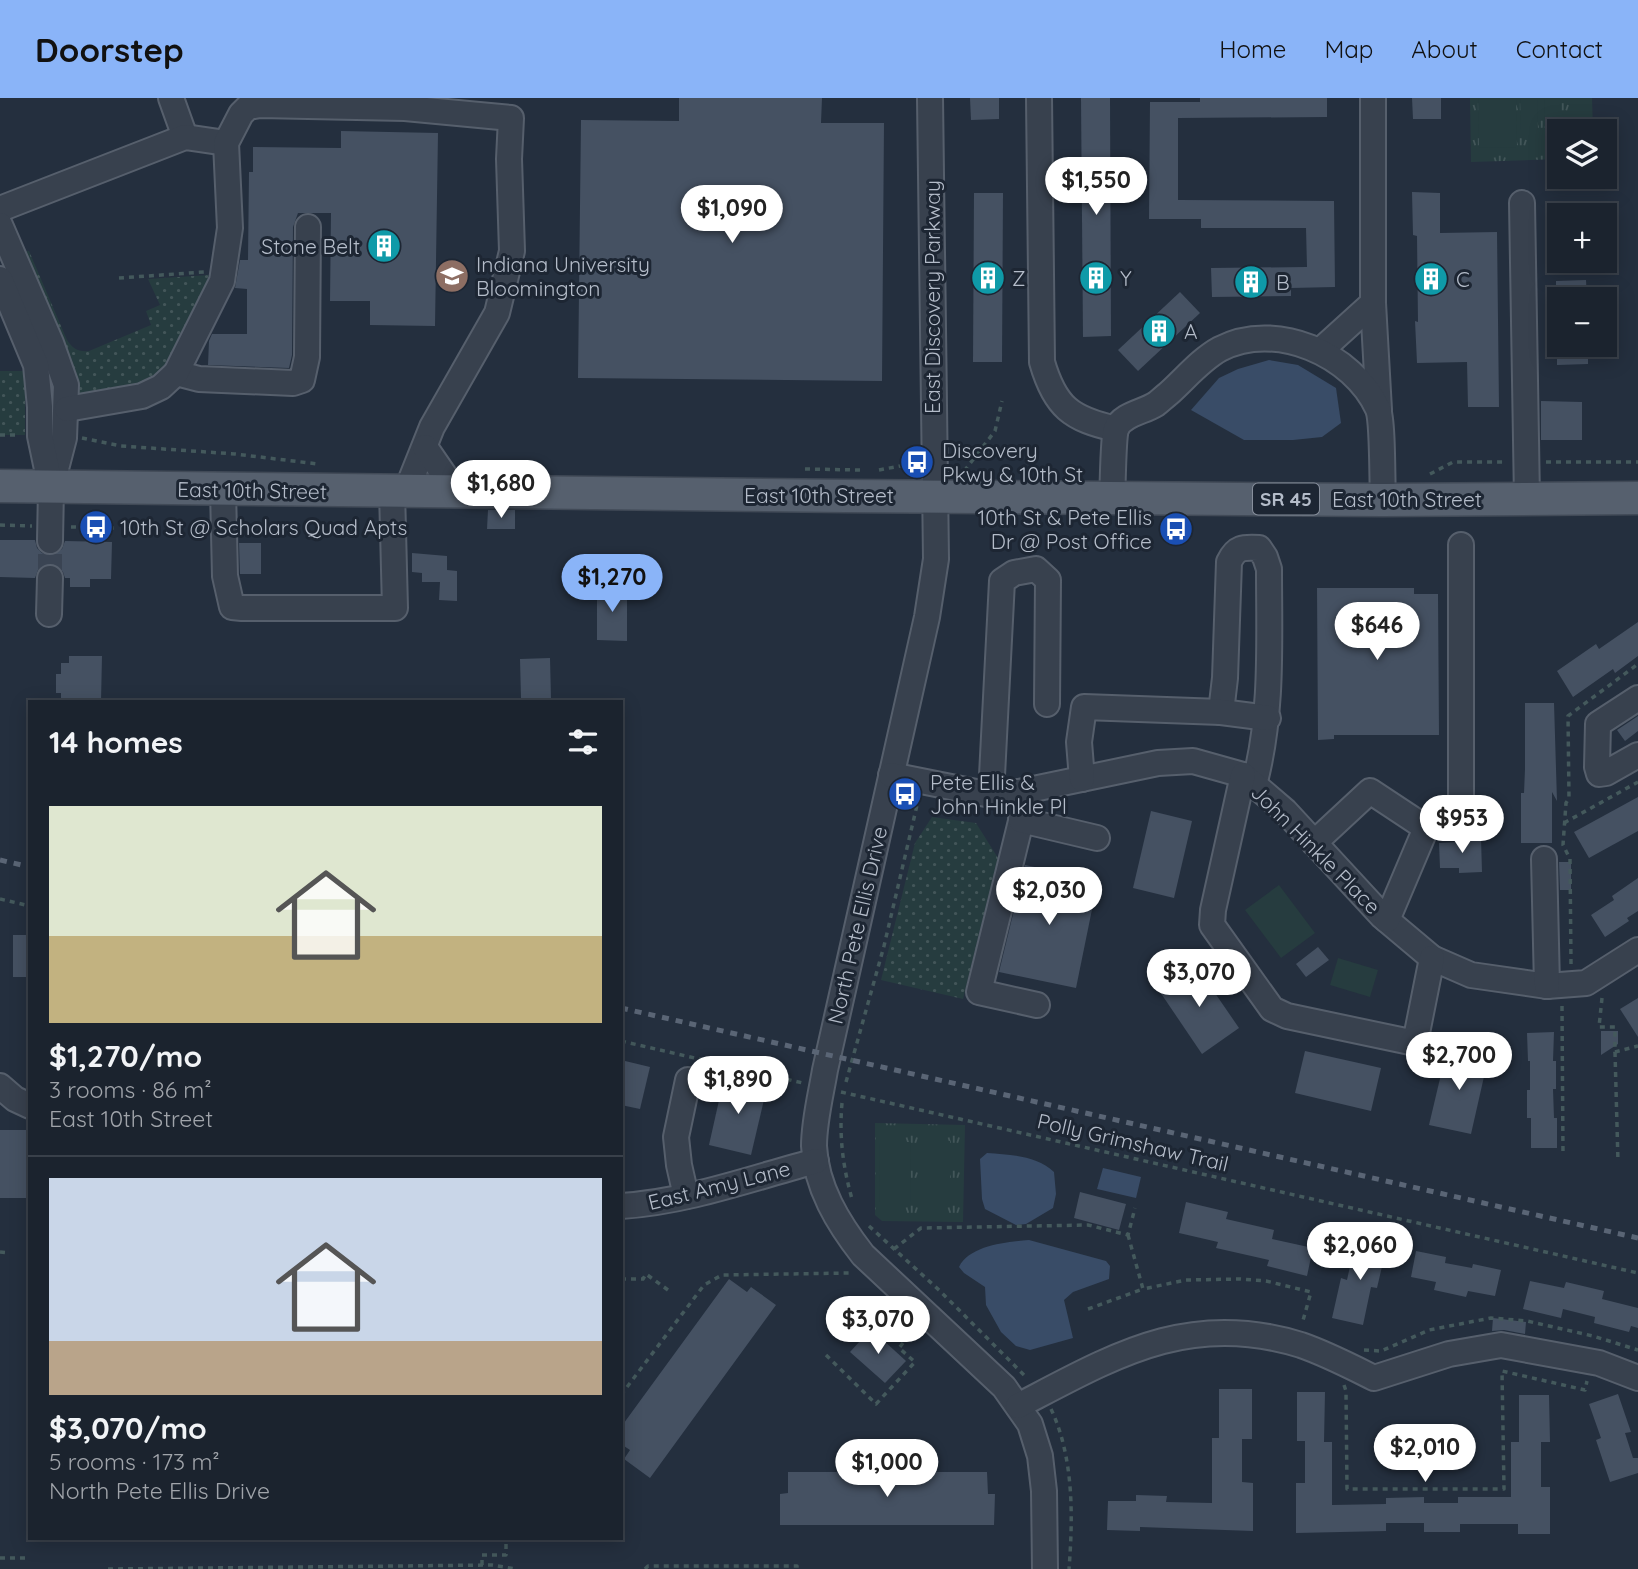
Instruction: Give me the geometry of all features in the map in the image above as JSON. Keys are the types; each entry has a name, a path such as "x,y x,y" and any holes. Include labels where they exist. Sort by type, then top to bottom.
{"main road":[{"name":"East 10th Street","path":"0,486 470,492 934,483 1112,498 1638,498"}],"street":[{"path":"171,98 185,137"},
{"name":"East Discovery Parkway","path":"930,98 934,483"},
{"path":"1039,98 1039,283 1042,362 1048,384 1063,405 1078,418 1116,429"},
{"path":"1373,98 1373,303 1383,500"},
{"path":"67,409 142,396 161,387 176,373 222,281 230,228 226,143 241,114 248,107 260,104 405,108 511,118 509,159 512,251 497,313 432,427 425,447 399,492 395,608 232,607 225,576 223,490"},
{"path":"0,209 185,137 226,143"},
{"path":"1522,203 1527,499"},
{"path":"0,225 66,385 67,409 52,437"},
{"path":"176,373 199,379 293,383 302,380 307,357 308,227"},
{"path":"0,279 36,365 40,407 52,437 50,541"},
{"path":"1320,351 1373,303"},
{"path":"1112,498 1116,429 1127,417 1157,403 1192,370 1221,348 1250,340 1272,338 1320,351 1340,364 1364,389 1379,411"},
{"path":"425,447 447,479 470,492"},
{"name":"North Pete Ellis Drive","path":"934,483 936,559 927,617 891,775 832,1090 815,1129 816,1160 821,1184 831,1207 847,1235 863,1255 1004,1387 1030,1424 1040,1456 1044,1491 1045,1569"},
{"path":"1387,920 1426,828 1455,819 1461,805 1461,545"},
{"path":"1221,712 1225,678 1228,562 1241,547 1259,548 1269,569 1268,718 1213,909 1212,925 1272,1009 1287,1016 1415,1043 1432,958"},
{"path":"991,795 1002,581 1014,573 1036,569 1048,580 1047,704"},
{"path":"49,614 50,578"},
{"path":"1638,698 1598,724 1597,767 1600,774 1606,773 1638,755"},
{"path":"1083,779 1079,742 1084,707 1221,712 1268,718"},
{"name":"John Hinkle Place","path":"891,775 991,795 1019,792 1158,763 1193,761 1248,780 1285,811 1387,920 1432,958 1471,975 1547,986 1586,983 1638,950"},
{"path":"1019,792 1021,820 979,992 1037,1005"},
{"path":"1314,843 1370,792 1426,828"},
{"path":"1021,820 1097,838"},
{"path":"1544,859 1547,986"},
{"path":"686,1196 676,1137 688,1080"},
{"path":"0,1086 15,1099 28,1105"},
{"name":"East Amy Lane","path":"623,1206 686,1196 816,1160"},
{"path":"1018,1406 1150,1343 1211,1332 1243,1333 1302,1346 1328,1355 1374,1378 1449,1354 1502,1345 1599,1363 1638,1378"}],"path":[{"path":"119,278 224,271"},
{"path":"799,469 881,470 916,463 934,483 965,470 995,432 1002,401"},
{"path":"0,435 81,438 121,446 235,454 324,464"},
{"path":"1571,965 1570,859 1563,845 1566,803 1569,798 1568,716 1638,664"},
{"path":"1564,823 1638,782"},
{"path":"854,1203 843,1168 840,1121 832,1090 884,946 919,797"},
{"path":"0,899 28,905"},
{"path":"1602,996 1600,1027 1615,1027 1618,1162"},
{"path":"1562,1006 1563,1156"},
{"name":"Polly Grimshaw Trail","path":"623,1041 1638,1273"},
{"path":"1615,1052 1638,1046"},
{"path":"1135,1208 1128,1235 1143,1289"},
{"path":"865,1222 1024,1374 1052,1411 1067,1460 1071,1513 1069,1569"},
{"path":"894,1249 921,1228 1088,1225 1128,1235"},
{"path":"0,1252 9,1253"},
{"path":"623,1392 705,1285 722,1275 850,1273"},
{"path":"623,1279 643,1279 646,1274 668,1290"},
{"path":"1088,1309 1143,1289 1186,1280 1266,1281 1311,1292 1302,1329"},
{"path":"1356,1353 1366,1350 1381,1351 1429,1330 1491,1318 1527,1321 1593,1336 1638,1350"},
{"path":"826,1355 876,1404 915,1362 899,1348 912,1332"},
{"path":"1338,1376 1346,1391 1347,1489 1504,1489 1502,1371 1585,1390 1590,1374"},
{"path":"482,1566 482,1555 506,1555 506,1540"},
{"path":"0,1558 27,1558"},
{"path":"108,1569 492,1565 516,1569"},
{"path":"645,1569 648,1566 797,1566 797,1569"}],"green space":[{"path":"1470,98 1592,98 1593,119 1547,119 1547,159 1471,162"},
{"path":"1478,98 1516,98 1517,147 1479,148"},
{"path":"1520,98 1537,98 1538,131 1521,131"},
{"path":"1544,98 1561,98 1561,119 1547,119 1545,131"},
{"path":"29,251 67,340 74,348 82,351 89,351 151,325 146,311 160,305 148,279 209,275 184,334 156,376 143,385 79,395 74,375 19,253"},
{"path":"0,371 25,371 25,435 0,435"},
{"path":"932,817 976,823 998,858 963,999 881,980 915,843"},
{"path":"1279,885 1315,933 1281,958 1245,910"},
{"path":"1338,958 1378,970 1370,997 1330,985"},
{"path":"875,1123 965,1125 963,1222 882,1221 875,1215"},
{"path":"920,1141 950,1141 950,1203 920,1203"},
{"path":"880,1142 911,1142 910,1203 879,1203"}],"water":[{"path":"1269,360 1298,365 1336,388 1341,423 1322,437 1244,440 1191,410 1219,378"},
{"path":"987,1153 1014,1155 1047,1166 1054,1172 1056,1194 1053,1208 1026,1224 1016,1225 985,1209 980,1159"},
{"path":"1103,1168 1141,1177 1136,1198 1097,1189"},
{"path":"1029,1240 1106,1261 1110,1266 1109,1279 1073,1292 1064,1300 1073,1338 1030,1350 1016,1346 1001,1332 986,1305 985,1287 959,1267 980,1249"}],"building":[{"path":"679,98 822,98 821,123 884,123 882,381 578,378 581,120 679,121"},
{"path":"970,98 999,98 999,119 971,120"},
{"path":"1081,98 1110,98 1111,336 1083,337"},
{"path":"1200,98 1327,98 1327,117 1178,118 1178,200 1334,201 1335,287 1291,288 1291,296 1212,297 1211,268 1307,267 1306,228 1201,228 1201,219 1149,219 1150,102 1200,102"},
{"path":"1412,98 1441,98 1441,119 1413,119"},
{"name":"Stone Belt","path":"341,131 438,133 435,326 370,325 370,301 330,301 331,213 298,213 293,227 292,355 289,368 208,365 212,334 247,334 247,289 235,288 240,260 248,260 249,172 253,172 253,147 341,148"},
{"path":"1412,192 1440,193 1440,233 1497,232 1499,407 1468,407 1467,362 1417,363 1417,236 1413,235"},
{"name":"Z","path":"974,193 1003,193 1002,362 973,362"},
{"path":"1586,280 1586,287 1556,287 1556,281"},
{"name":"A","path":"1180,292 1200,313 1138,371 1118,350"},
{"path":"1557,357 1588,357 1588,364 1557,365"},
{"path":"1541,401 1582,402 1582,440 1541,440"},
{"path":"488,510 515,510 515,529 487,529"},
{"path":"0,540 35,540 37,548 50,556 62,549 65,541 112,542 111,579 90,579 90,587 70,587 70,578 65,578 58,566 50,563 38,570 35,578 0,577"},
{"path":"239,543 261,543 261,574 240,574"},
{"path":"412,553 447,556 447,570 457,571 457,601 439,600 440,582 422,582 422,573 412,572"},
{"path":"597,588 627,588 627,641 597,640"},
{"path":"1317,588 1414,588 1414,594 1438,594 1439,735 1334,735 1334,739 1318,740"},
{"path":"1638,622 1638,656 1615,673 1613,669 1573,697 1557,671 1596,644 1599,649"},
{"path":"69,656 102,656 101,700 61,700 61,693 56,693 56,674 61,674 61,663 69,663"},
{"path":"550,658 551,699 521,699 520,659"},
{"path":"1525,703 1554,703 1557,801 1552,792 1552,843 1521,843"},
{"path":"1638,716 1638,731 1625,741 1617,730"},
{"path":"1638,797 1638,831 1589,858 1574,832"},
{"path":"1151,811 1192,821 1174,898 1133,888"},
{"path":"1481,838 1482,872 1459,873 1459,868 1440,868 1439,843"},
{"path":"1559,862 1571,862 1571,890 1560,890"},
{"path":"1025,865 1098,880 1076,988 999,972"},
{"path":"1638,878 1638,911 1627,918 1629,921 1605,937 1591,915 1614,900 1612,896"},
{"path":"13,935 28,935 28,977 13,977"},
{"path":"1318,947 1329,960 1306,977 1296,964"},
{"path":"1195,964 1239,1028 1202,1054 1158,989"},
{"path":"1638,998 1638,1037 1620,1009"},
{"path":"1601,1031 1618,1031 1618,1044 1601,1055"},
{"path":"1554,1032 1556,1089 1553,1089 1557,1148 1531,1148 1531,1118 1527,1118 1530,1061 1527,1033"},
{"path":"1447,1049 1488,1059 1471,1134 1429,1125"},
{"path":"1305,1051 1381,1068 1371,1111 1295,1093"},
{"path":"623,1060 650,1067 640,1109 623,1105"},
{"path":"724,1078 767,1087 751,1155 709,1145"},
{"path":"0,1130 27,1130 27,1198 0,1198"},
{"path":"1080,1192 1126,1204 1119,1230 1074,1218"},
{"path":"1186,1202 1228,1212 1226,1219 1274,1230 1272,1239 1313,1248 1307,1276 1267,1266 1269,1260 1216,1248 1218,1242 1179,1233"},
{"path":"1356,1239 1387,1245 1377,1288 1371,1287 1363,1325 1332,1318 1341,1278 1347,1280"},
{"path":"1416,1251 1446,1257 1445,1263 1472,1268 1473,1264 1501,1270 1495,1296 1468,1291 1466,1297 1434,1290 1436,1282 1411,1277"},
{"path":"729,1279 747,1292 751,1287 776,1305 650,1478 624,1459 630,1450 623,1445 623,1424"},
{"path":"1530,1281 1564,1288 1566,1282 1604,1291 1602,1299 1638,1308 1638,1328 1631,1326 1629,1332 1594,1323 1595,1317 1563,1309 1561,1318 1523,1309"},
{"path":"1493,1318 1526,1322 1525,1334 1492,1331"},
{"path":"871,1329 906,1361 885,1383 850,1352"},
{"path":"1219,1389 1252,1389 1252,1439 1242,1439 1242,1482 1253,1483 1253,1531 1140,1527 1140,1531 1107,1530 1108,1501 1136,1501 1136,1495 1167,1496 1166,1502 1212,1503 1212,1438 1219,1438"},
{"path":"1297,1392 1325,1392 1324,1442 1332,1442 1332,1505 1386,1504 1386,1498 1424,1497 1424,1503 1458,1503 1458,1497 1511,1497 1511,1442 1519,1442 1519,1395 1549,1395 1550,1442 1541,1442 1541,1487 1550,1487 1550,1534 1518,1534 1518,1524 1460,1524 1460,1532 1424,1532 1424,1523 1386,1523 1386,1531 1296,1533 1296,1483 1305,1483 1305,1441 1297,1441"},
{"path":"1618,1394 1631,1432 1625,1433 1633,1458 1638,1458 1638,1473 1610,1482 1596,1440 1601,1438 1589,1404"},
{"path":"788,1472 987,1472 988,1494 995,1494 994,1525 780,1525 780,1494 788,1493"}],"tunnel":[{"path":"50,541 50,578"}],"railway":[{"path":"0,860 28,867"},
{"path":"623,1008 1638,1238"}],"place":[{"name":"Stone Belt","path":"384,246"},
{"name":"Indiana University Bloomington","path":"452,276"},
{"name":"Z","path":"988,278"},
{"name":"Y","path":"1096,278"},
{"name":"C","path":"1431,279"},
{"name":"B","path":"1251,282"},
{"name":"A","path":"1159,331"},
{"name":"Discovery Pkwy & 10th St","path":"917,462"},
{"name":"10th St @ Scholars Quad Apts","path":"96,527"},
{"name":"10th St & Pete Ellis Dr @ Post Office","path":"1176,529"},
{"name":"Pete Ellis & John Hinkle Pl","path":"905,794"}]}
